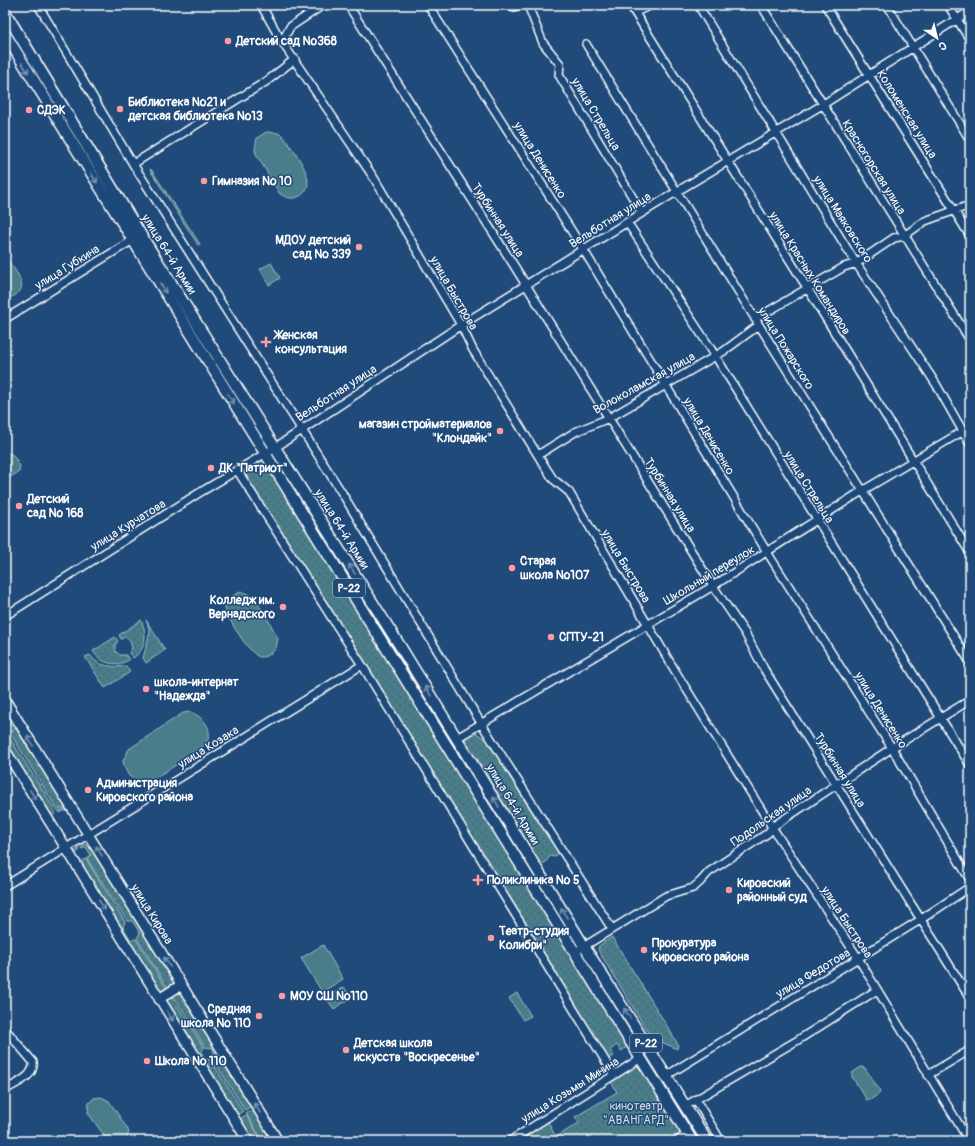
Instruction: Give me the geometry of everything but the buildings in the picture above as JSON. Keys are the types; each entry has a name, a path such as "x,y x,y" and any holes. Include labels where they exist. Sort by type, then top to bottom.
{"highway":[{"name":"улица 64-й Армии","path":"5,12 265,454 690,1138"},
{"name":"улица 64-й Армии","path":"7,41 276,447 584,946 707,1141"},
{"path":"513,853 524,847"}],"main road":[{"name":"улица Кирова","path":"5,700 278,1141"},
{"path":"5,750 248,1141"},
{"path":"159,999 181,985"}],"street":[{"name":"улица 64-й Армии","path":"38,5 133,164 200,267 300,430 342,493 481,723 612,929"},
{"name":"улица Быстрова","path":"261,5 282,42 295,59 374,178 461,325 473,350 553,479 569,492 648,625 772,827 858,958 969,1141"},
{"path":"282,42 290,27 322,5"},
{"name":"Турбинная улица","path":"348,5 513,264 713,586 745,633 764,669 970,998"},
{"name":"улица Денисенко","path":"428,5 583,249 767,552 892,748 970,880"},
{"path":"510,5 514,7 521,5"},
{"name":"улица Стрельца","path":"526,5 529,8 543,43 560,64 560,74 642,212"},
{"name":"улица Красных Командиров","path":"630,5 807,288 912,461 970,553"},
{"path":"635,12 652,5"},
{"name":"улица Маяковского","path":"698,5 857,263 936,384 970,444"},
{"name":"Красногорская улица","path":"761,5 970,340"},
{"name":"Коломенская улица","path":"825,5 970,236"},
{"path":"887,5 970,140"},
{"path":"948,5 970,40"},
{"name":"Вельботная улица","path":"265,454 461,325 526,286 642,212 822,105 970,11"},
{"name":"улица Пожарского","path":"586,44 676,192 970,662"},
{"path":"133,164 268,81 295,59"},
{"name":"Волоколамская улица","path":"538,455 575,432 609,418 738,342 757,322 807,288 844,267 857,263 894,238 904,236 925,222 955,212 970,205"},
{"name":"улица Стрельца","path":"628,222 715,355 970,765"},
{"name":"улица Губкина","path":"5,319 137,237"},
{"name":"Школьный переулок","path":"457,738 713,586 862,491 970,427"},
{"name":"улица Курчатова","path":"5,616 237,470 265,454"},
{"path":"237,470 362,665 614,1075"},
{"name":"улица Козака","path":"5,886 362,665"},
{"name":"Подольская улица","path":"575,952 666,896 693,888 709,872 768,833 772,827 892,748 970,700"},
{"name":"улица Федотова","path":"666,1076 920,920 970,887"},
{"path":"685,1106 798,1040 877,990"},
{"path":"5,1029 33,1062 34,1070 5,1090"},
{"path":"928,1075 970,1050"},
{"name":"улица Козьмы Минина","path":"510,1141 641,1058"},
{"path":"696,1100 721,1141"},
{"path":"677,1141 690,1138"}],"green space":[{"path":"266,132 278,133 283,136 303,166 307,175 308,183 306,190 300,196 290,198 280,194 256,154 255,149 257,138"},
{"path":"151,169 200,244 198,245 150,170"},
{"path":"5,256 18,275 21,285 17,294 5,298"},
{"path":"271,263 280,278 269,285 260,269"},
{"path":"6,452 13,455 20,466 19,472 5,480"},
{"path":"274,456 276,456 512,835 511,838 509,837"},
{"path":"264,459 629,1046 621,1051 617,1045 610,1050 614,1056 608,1059 370,671 244,473"},
{"path":"241,592 247,593 257,603 278,638 276,648 271,653 263,657 256,655 251,650 228,617 225,605 226,603 236,594"},
{"path":"141,620 145,631 143,646 141,651 133,658 129,653 132,648 130,641 125,637 121,639 119,635"},
{"path":"146,620 165,650 146,663 143,658 150,632"},
{"path":"115,637 118,641 115,645 115,651 120,655 126,655 129,660 114,664 100,659 93,651"},
{"path":"90,655 101,664 126,666 130,672 105,688 85,657"},
{"path":"5,710 66,806 61,809 59,808 61,811 65,808 67,811 66,812 65,810 60,813 57,809 10,733 14,730 5,716"},
{"path":"190,712 203,720 206,724 209,733 206,743 189,757 149,781 139,782 129,776 124,767 123,761 129,749 183,713"},
{"path":"476,733 486,739 493,747 531,809 537,814 543,825 544,831 558,849 559,853 554,857 550,856 545,863 539,863 533,856 505,805 492,788 485,769 483,766 480,766 478,759 468,750 465,740 466,736"},
{"path":"8,735 55,810 55,814 50,817 5,745 5,737"},
{"path":"85,844 89,846 176,982 167,987 137,938 140,933 132,921 127,921 87,859 91,855 86,847 82,849 80,846"},
{"path":"78,848 79,851 75,854 80,862 86,859 125,922 123,927 131,940 136,939 166,988 158,993 73,852"},
{"path":"612,937 672,1034 678,1045 677,1049 651,1037 598,950 599,946"},
{"path":"323,945 343,979 322,992 301,958"},
{"path":"586,956 702,1141 698,1141 583,959 583,957"},
{"path":"344,987 351,998 334,1009 326,998"},
{"path":"179,991 252,1106 245,1110 213,1059 214,1051 212,1048 205,1047 173,995"},
{"path":"517,993 531,1016 523,1020 509,998"},
{"path":"171,996 204,1048 202,1051 203,1058 211,1060 243,1111 236,1116 165,1000"},
{"name":"кинотеатр \"АВАНГАРД\"","path":"637,1066 643,1069 680,1132 678,1138 673,1141 518,1141 548,1122 556,1137 579,1123 575,1117 617,1092 611,1082"},
{"path":"861,1067 865,1068 880,1091 879,1094 870,1100 867,1100 852,1077 852,1073"},
{"path":"101,1097 109,1101 127,1128 129,1132 126,1141 108,1141 88,1113 89,1103 94,1098"},
{"path":"254,1109 274,1141 263,1141 246,1114"},
{"path":"246,1115 262,1141 251,1141 238,1120"}],"place":[{"name":"Детский сад №368","path":"228,41"},
{"name":"Библиотека №21 и детская библиотека №13","path":"120,109"},
{"name":"СДЭК","path":"29,110"},
{"name":"Гимназия № 10","path":"204,181"},
{"name":"МДОУ детский сад № 339","path":"359,247"},
{"name":"Женская консультация","path":"266,342"},
{"name":"магазин стройматериалов \"Клондайк\"","path":"500,431"},
{"name":"ДК \"Патриот\"","path":"211,468"},
{"name":"Детский сад № 168","path":"19,506"},
{"name":"Старая школа №107","path":"512,568"},
{"name":"Колледж им. Вернадского","path":"283,607"},
{"name":"СПТУ-21","path":"551,637"},
{"name":"школа-интернат \"Надежда\"","path":"146,689"},
{"name":"Администрация Кировского района","path":"88,790"},
{"name":"Поликлиника № 5","path":"478,880"},
{"name":"Кировский районный суд","path":"729,890"},
{"name":"Театр-студия Колибри\"","path":"491,938"},
{"name":"Прокуратура Кировского района","path":"644,950"},
{"name":"МОУ СШ №110","path":"282,996"},
{"name":"Средняя школа № 110","path":"259,1016"},
{"name":"Детская школа искусств \"Воскресенье\"","path":"346,1050"},
{"name":"Школа № 110","path":"147,1061"}]}
